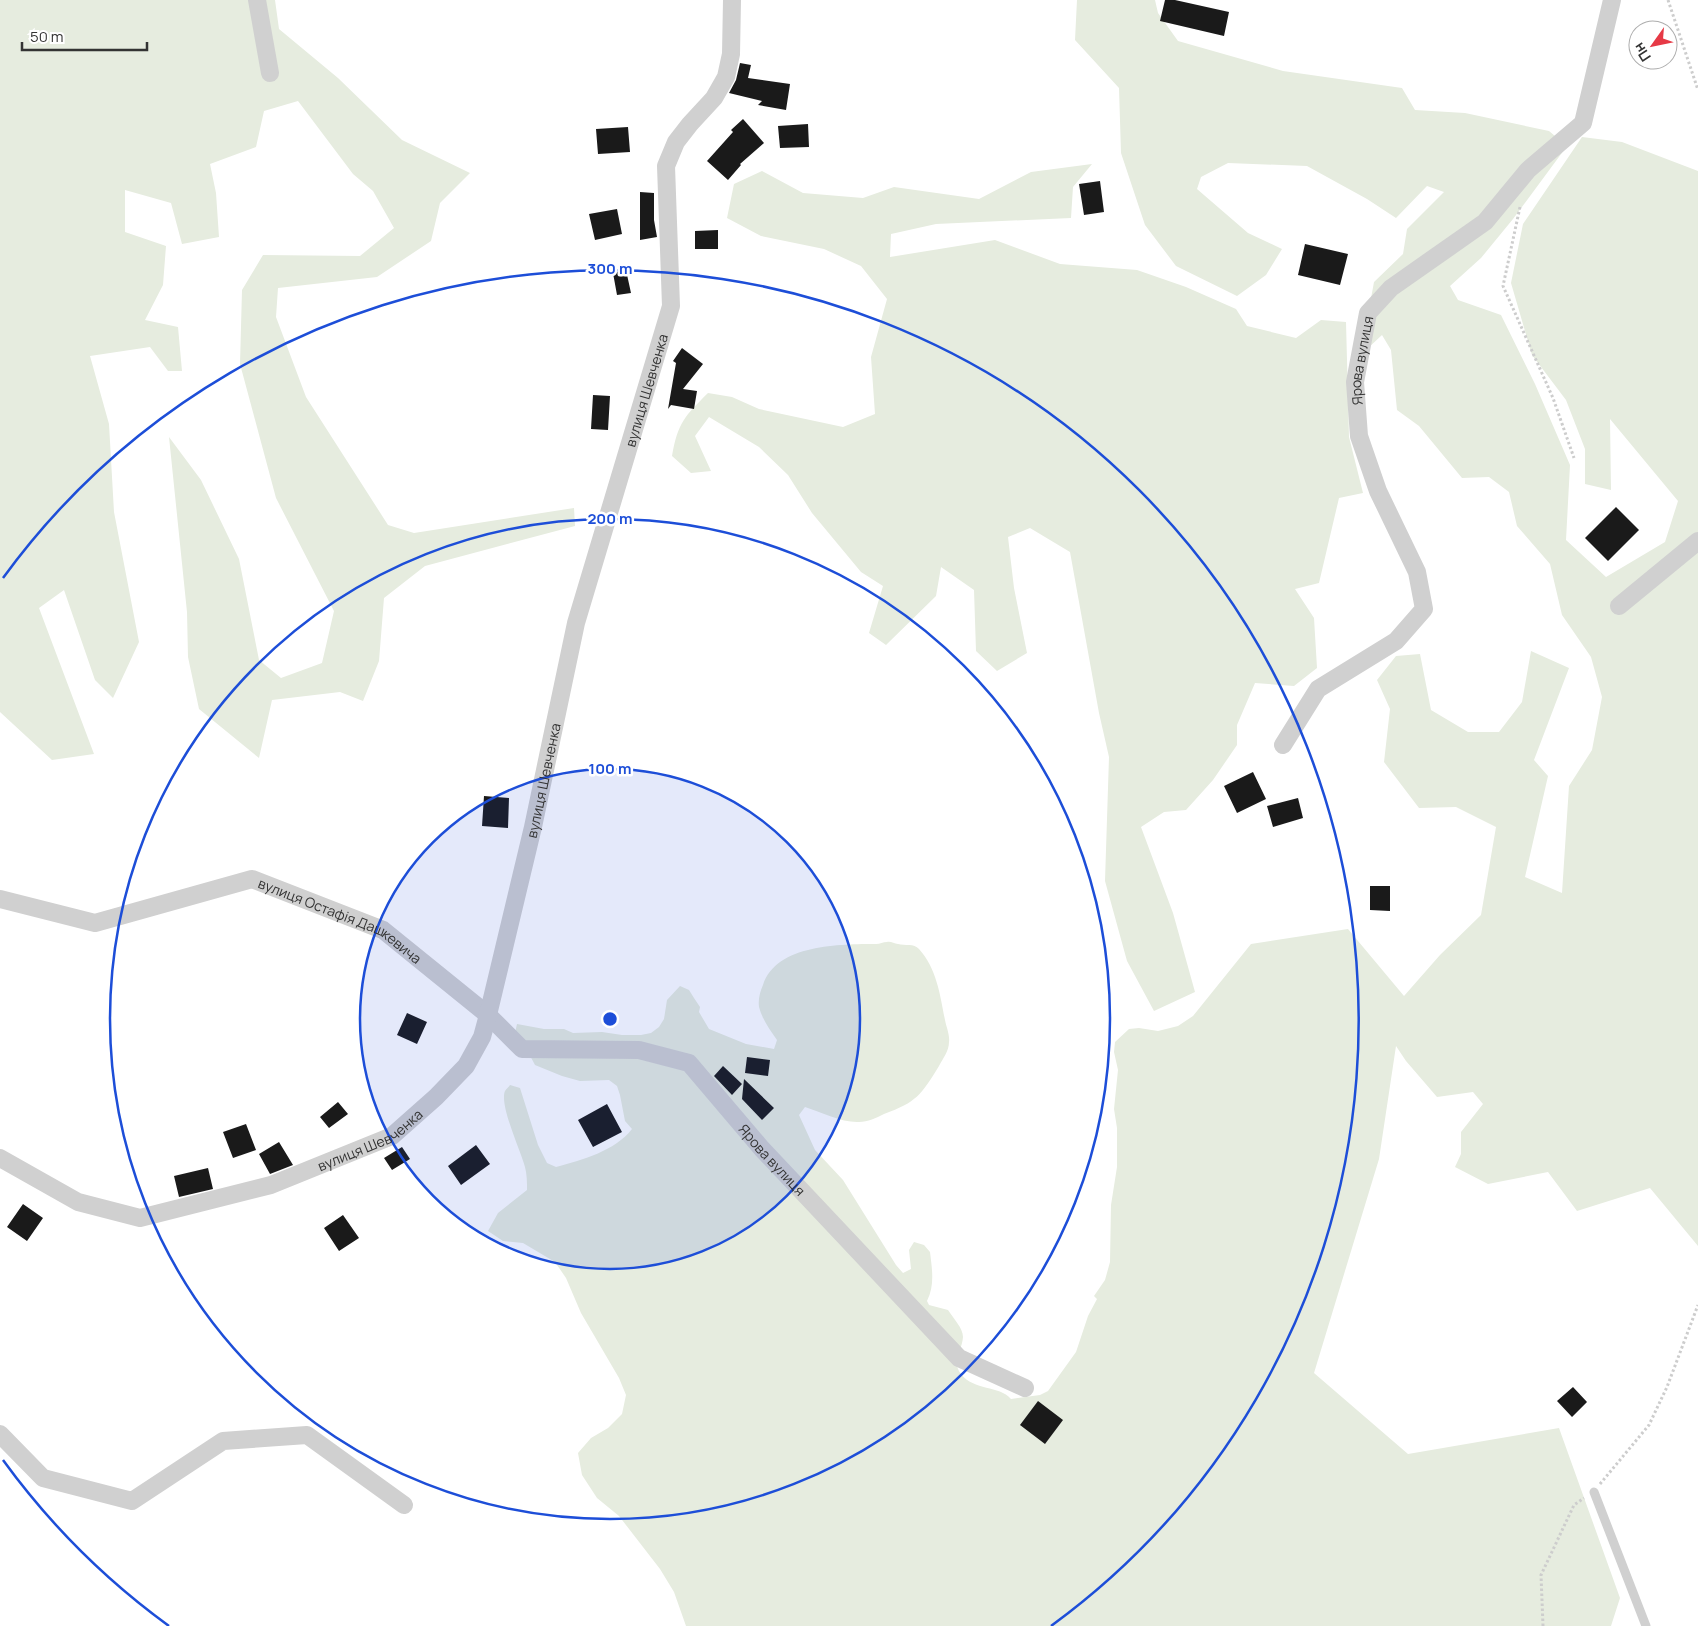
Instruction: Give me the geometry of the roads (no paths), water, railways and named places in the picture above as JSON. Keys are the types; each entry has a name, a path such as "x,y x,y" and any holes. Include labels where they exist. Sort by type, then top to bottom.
{"street":[{"path":"256,0 270,74"},
{"name":"вулиця Шевченка","path":"0,1158 78,1202 140,1218 271,1185 392,1136 436,1097 466,1066 482,1037 488,1015 533,827 576,623 671,306 666,166 676,142 714,98 726,78 731,54 732,0"},
{"name":"Ярова вулиця","path":"1283,745 1318,689 1396,640 1424,609 1417,572 1378,491 1359,436 1355,382 1368,312 1391,288 1485,222 1528,170 1583,123 1612,0"},
{"path":"1619,606 1698,541"},
{"name":"вулиця Остафія Дашкевича","path":"0,900 95,923 252,879 383,930 488,1015"},
{"name":"Ярова вулиця","path":"488,1015 522,1049 639,1050 689,1063 762,1149 959,1358 1025,1388"},
{"path":"0,1434 43,1478 132,1501 223,1442 307,1435 404,1504"}],"lane":[{"path":"1594,1492 1646,1626"}]}
